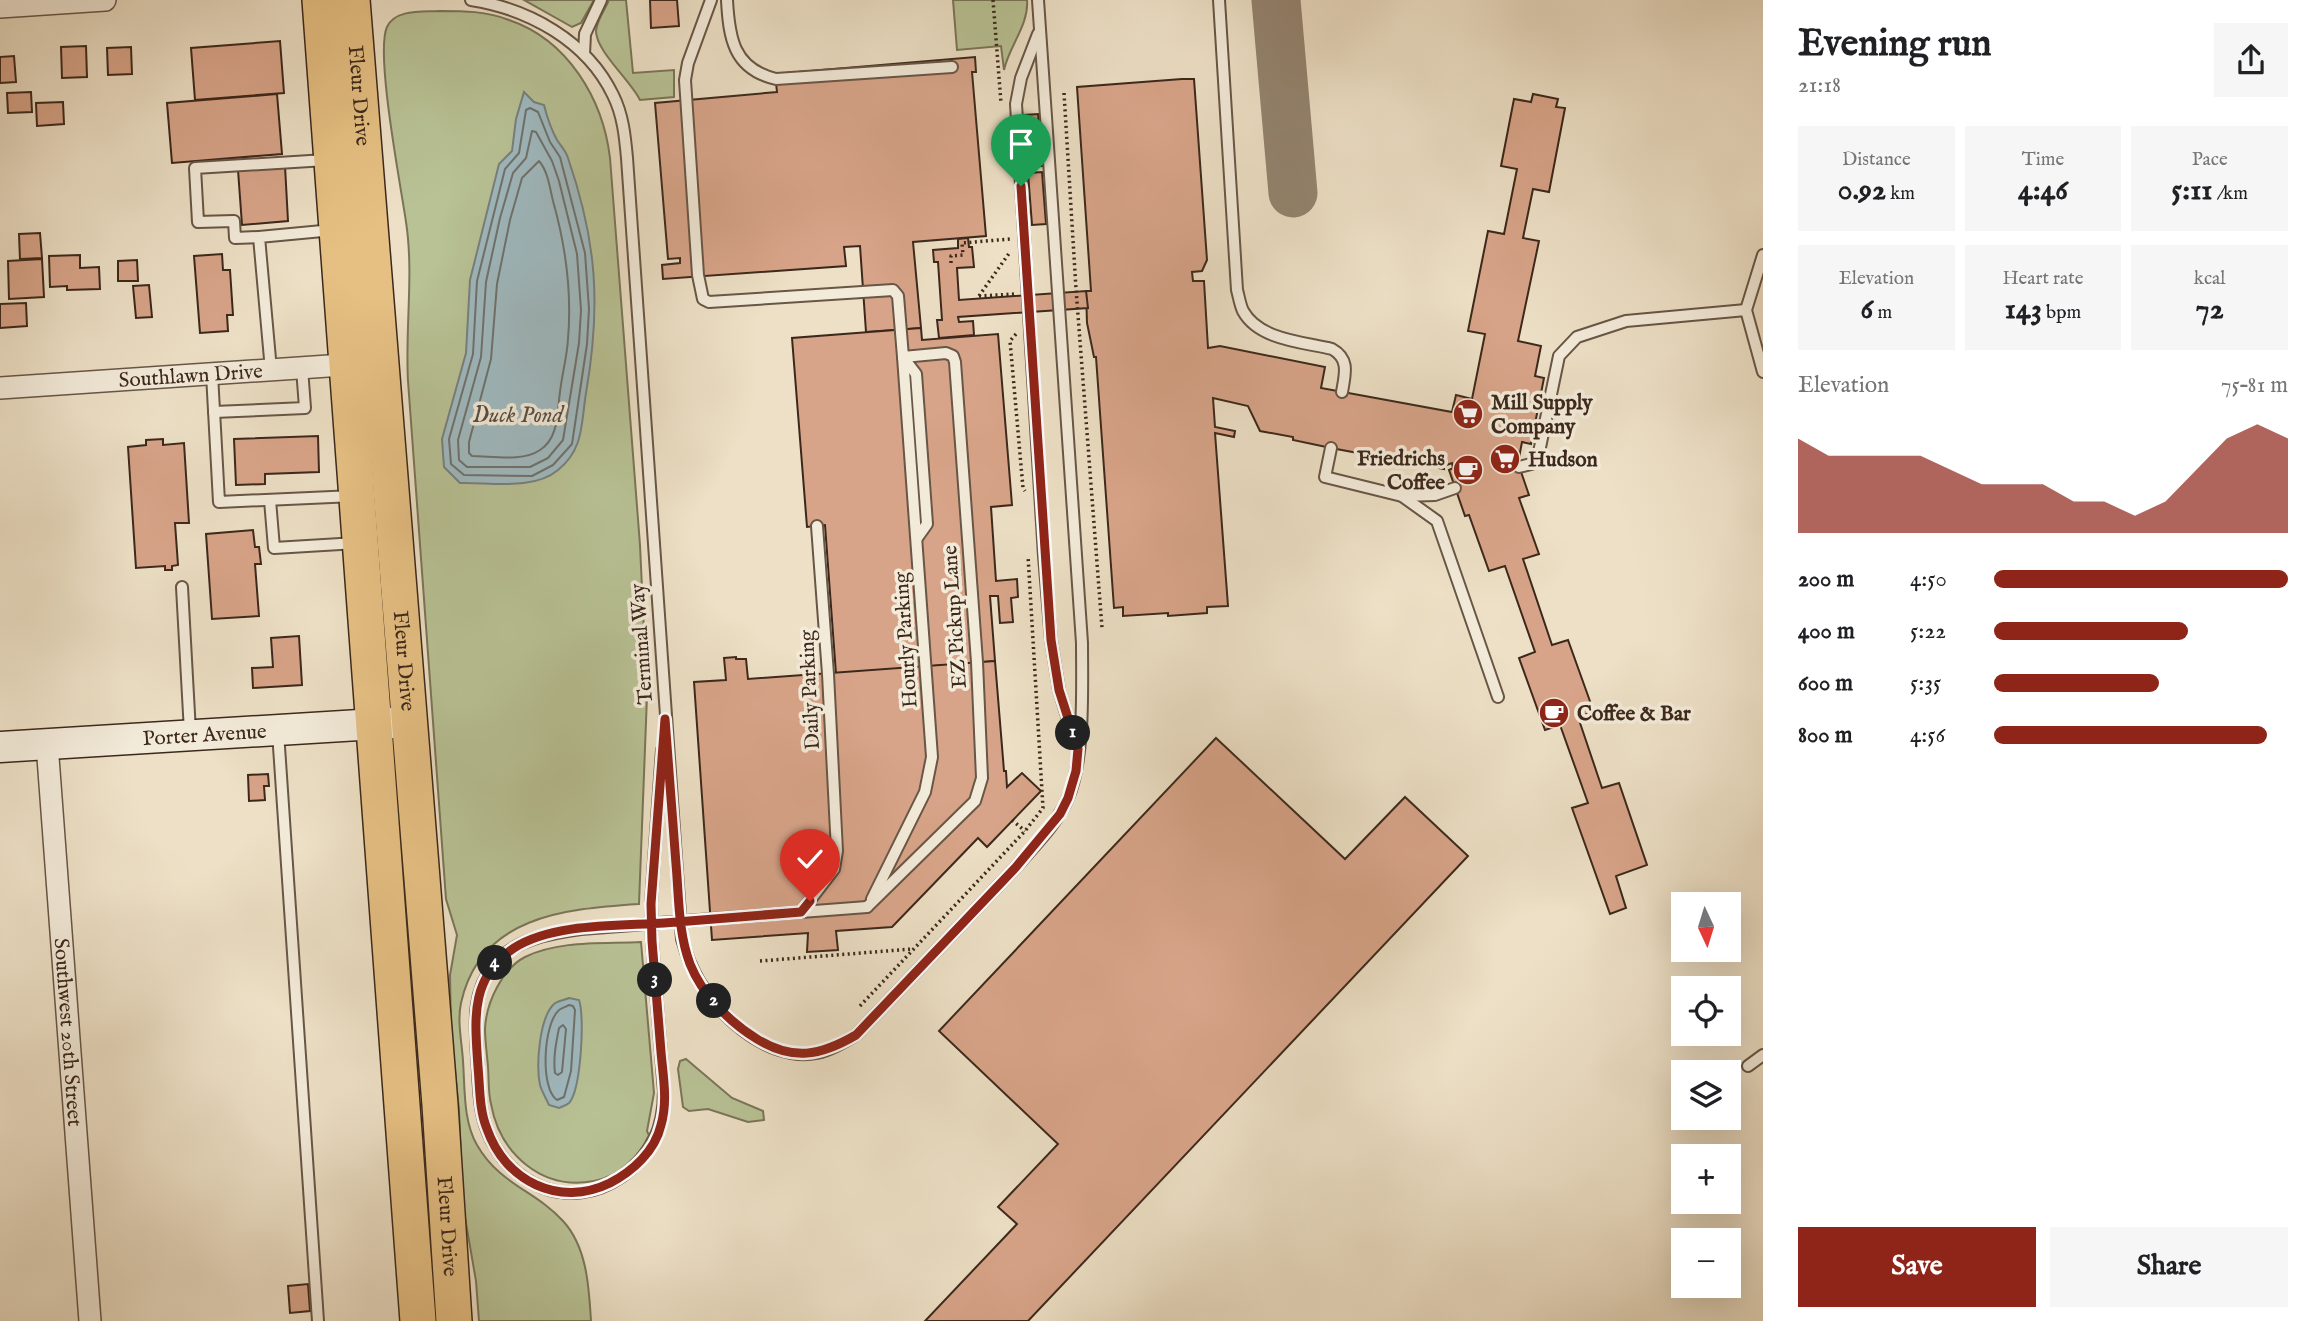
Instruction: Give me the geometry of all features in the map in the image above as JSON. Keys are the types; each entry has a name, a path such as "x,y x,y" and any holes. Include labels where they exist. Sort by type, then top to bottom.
{"main road":[{"name":"Fleur Drive","path":"320,0 418,1321"},
{"name":"Fleur Drive","path":"352,0 440,1105 454,1321"}],"street":[{"path":"0,7 106,0"},
{"name":"Southlawn Drive","path":"0,388 381,361"},
{"name":"Porter Avenue","path":"0,747 408,722"},
{"name":"Southwest 20th Street","path":"47,744 90,1321"}],"lane":[{"name":"Terminal Way","path":"471,0 495,4 527,15 553,29 584,54 614,96 625,135 682,939 691,966 704,988 738,1027 775,1050 816,1054 856,1035 1039,840 1060,814 1076,771 1081,720 1082,643 1038,0"},
{"path":"584,54 585,34 601,0"},
{"path":"711,0 688,63 685,80 698,275 703,299 709,302 893,290 898,296 903,356"},
{"path":"727,0 729,30 734,47 744,62 765,76 776,79 952,67"},
{"path":"1219,0 1237,290 1242,310 1265,332 1340,353 1345,361 1346,371 1342,392"},
{"path":"1040,32 1021,78 1016,104 1051,640 1059,690 1078,749"},
{"path":"332,159 195,168 198,222 233,221 235,238 337,230"},
{"path":"259,237 271,370"},
{"path":"1763,254 1746,310 1763,372"},
{"path":"1519,467 1531,464 1538,457 1559,356 1577,337 1626,321 1746,310"},
{"name":"EZ Pickup Lane","path":"867,907 975,801 982,778 976,649 955,362 953,355 946,353 903,356"},
{"name":"Hourly Parking","path":"867,907 925,792 932,757 903,356"},
{"path":"214,412 305,408 302,368"},
{"path":"212,374 219,502 357,496"},
{"path":"1331,448 1325,477 1402,496 1435,495 1455,488"},
{"path":"1402,496 1437,521 1498,697"},
{"path":"270,500 274,548 360,542"},
{"name":"Daily Parking","path":"801,912 834,869 836,851 828,674 817,526"},
{"path":"182,587 190,735"},
{"path":"665,719 651,904 652,941 664,1091 663,1119 654,1142 633,1168 604,1186 560,1192 539,1188 503,1160 492,1143 482,1113 475,1021 477,999 482,985 495,963 515,947 541,936 563,931 801,912 867,907"},
{"path":"278,730 318,1321"},
{"path":"1748,1066 1763,1055"}],"path":[{"path":"993,0 1001,105"},
{"path":"1065,93 1076,289 1102,628"},
{"path":"951,263 951,256 963,255 962,243 1011,239"},
{"path":"1012,250 979,296 1017,294 1016,307"},
{"path":"1018,332 1010,341 1023,488 1027,494"},
{"path":"860,1006 1044,808 1029,546"},
{"path":"1012,820 1025,831"},
{"path":"760,961 822,954 914,949"}],"green space":[{"path":"524,0 594,0 581,23 572,27"},
{"path":"609,0 626,0 633,73 674,70 674,97 640,100 607,56 597,39 596,31"},
{"path":"953,0 1027,0 1025,18 1004,70 1001,46 957,50"},
{"path":"475,12 501,17 530,29 549,42 579,74 591,94 600,114 610,158 640,545 647,696 639,904 582,909 555,915 529,923 506,935 486,952 471,974 459,1018 466,1104 472,1136 496,1169 552,1210 571,1231 585,1268 591,1321 479,1321 476,1281 463,1206 459,1110 451,1031 450,975 457,935 446,899 408,381 408,242 384,64 384,41 391,21 402,14"},
{"path":"641,942 654,1093 647,1131 649,1135 640,1151 627,1165 603,1179 575,1183 541,1174 526,1165 514,1153 496,1122 489,1095 485,1034 492,998 502,978 517,962 538,952 567,945"},
{"path":"686,1059 732,1098 763,1111 764,1120 748,1122 708,1109 689,1111 683,1107 678,1069 680,1061"}],"water":[{"name":"Duck Pond","path":"524,92 534,102 544,105 553,132 567,155 578,189 590,246 594,274 594,331 582,425 573,453 548,477 524,483 460,483 444,467 442,439 466,353 470,280 499,164 512,151 516,119"},
{"path":"569,998 579,1000 581,1008 581,1053 573,1095 569,1103 559,1108 549,1105 541,1088 539,1055 542,1031 549,1011 555,1003"}],"building":[{"path":"650,0 677,0 679,26 651,28"},
{"path":"280,41 284,93 195,100 191,48"},
{"path":"86,46 87,77 62,78 61,47"},
{"path":"131,47 132,74 108,75 107,48"},
{"path":"14,56 16,82 0,83 0,57"},
{"path":"975,57 976,72 972,72 986,236 913,242 921,328 866,332 860,246 844,247 846,266 663,279 662,265 680,263 680,258 668,259 655,103 777,92 775,74"},
{"path":"1194,79 1207,260 1202,271 1192,272 1193,281 1204,281 1208,348 1220,346 1325,367 1321,388 1452,412 1456,395 1472,399 1485,334 1468,331 1488,231 1504,234 1517,169 1501,166 1514,99 1531,102 1533,94 1558,99 1556,107 1565,108 1549,192 1533,189 1523,238 1539,241 1518,341 1541,346 1535,376 1544,378 1531,444 1522,442 1518,463 1529,495 1519,498 1539,554 1523,559 1552,645 1568,640 1594,712 1578,717 1602,788 1619,783 1647,865 1616,876 1626,908 1610,914 1572,808 1588,803 1560,725 1545,730 1519,658 1535,652 1505,566 1489,571 1449,470 1453,468 1452,463 1444,466 1444,469 1293,440 1293,437 1260,431 1248,406 1213,398 1215,427 1235,431 1234,437 1215,433 1228,606 1207,607 1207,613 1168,616 1168,613 1123,616 1123,607 1114,608 1096,357 1087,323 1086,291 1091,291 1077,87"},
{"path":"31,92 32,112 8,113 7,93"},
{"path":"277,94 282,154 172,163 167,103"},
{"path":"63,102 64,124 37,126 36,103"},
{"path":"1038,114 1042,166 1028,167 1024,115"},
{"path":"285,166 288,221 242,225 238,170"},
{"path":"1042,172 1046,224 1032,225 1028,173"},
{"path":"40,233 42,258 20,259 19,234"},
{"path":"968,238 974,267 957,268 959,300 1086,291 1088,308 958,317 959,322 973,321 974,335 939,338 937,320 942,320 938,262 934,262 933,250 958,248 958,239"},
{"path":"222,254 223,270 230,270 233,315 227,315 228,331 200,333 194,256"},
{"path":"80,255 80,268 99,267 100,289 67,290 67,286 50,287 49,256"},
{"path":"42,259 44,297 9,299 8,261"},
{"path":"137,260 138,281 118,281 118,261"},
{"path":"149,285 152,317 136,318 133,286"},
{"path":"26,303 27,326 0,328 0,304"},
{"path":"921,328 922,340 998,334 1012,505 991,507 996,581 1017,579 1018,597 1011,598 1013,622 1000,623 998,596 990,596 995,661 836,674 825,525 807,527 792,338"},
{"path":"318,436 319,472 265,474 265,484 236,485 234,439"},
{"path":"163,439 163,445 184,443 189,523 175,523 178,565 172,566 172,570 165,570 165,566 136,568 128,447 146,445 146,440"},
{"path":"253,530 261,564 255,564 259,616 212,619 206,534"},
{"path":"299,636 302,685 253,688 252,668 273,667 271,638"},
{"path":"724,658 746,659 748,679 995,661 1007,787 1022,773 1041,791 987,847 978,838 892,927 836,931 838,950 807,952 808,933 712,940 694,682 726,680"},
{"path":"1216,738 1345,859 1405,797 1468,856 1028,1321 925,1321 1017,1224 998,1207 1058,1144 939,1031"},
{"path":"268,774 269,786 264,786 265,800 249,801 248,775"},
{"path":"308,1284 310,1311 290,1313 288,1286"}],"taxiway":[{"path":"1276,0 1293,193"}],"place":[{"name":"Mill Supply Company","path":"1468,414"},
{"name":"Hudson","path":"1505,459"},
{"name":"Friedrichs Coffee","path":"1468,470"},
{"name":"Coffee & Bar","path":"1554,713"}],"route":[{"path":"810,901 801,912 711,919 646,924 581,929 563,931 541,936 515,947 495,963 477,999 475,1021 482,1113 492,1143 503,1160 539,1188 560,1192 582,1191 604,1186 633,1168 644,1157 661,1127 664,1091 652,941 651,919 651,904 665,719 679,901 682,939 691,966 721,1010 738,1027 775,1050 816,1054 856,1035 1016,867 1060,814 1076,771 1078,749 1059,690 1051,640 1021,186"}]}
